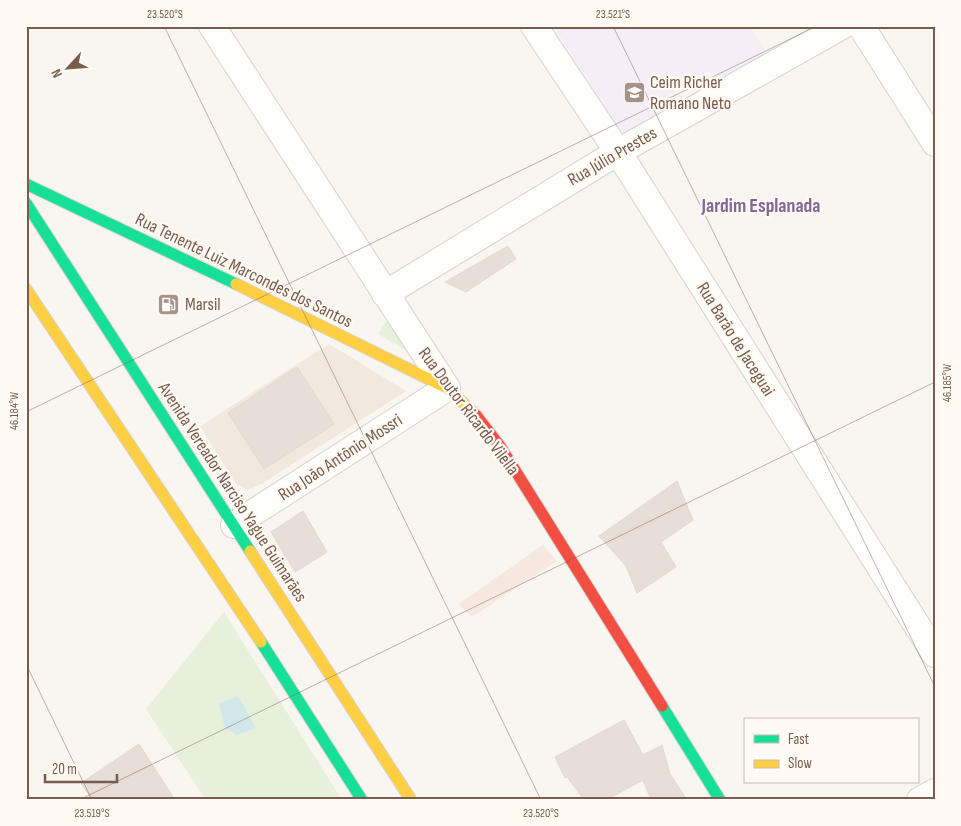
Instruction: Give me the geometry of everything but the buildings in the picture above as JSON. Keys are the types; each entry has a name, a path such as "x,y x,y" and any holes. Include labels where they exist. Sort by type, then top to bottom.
{"main road":[{"name":"Rua Tenente Luiz Marcondes dos Santos","path":"26,184 294,312 447,388"},
{"name":"Avenida Vereador Narciso Yague Guimarães","path":"26,203 412,800"},
{"path":"26,289 215,570 362,800"},
{"name":"Rua Doutor Ricardo Vilella","path":"447,388 477,415 500,446 720,800"}],"street":[{"name":"Rua Doutor Ricardo Vilella","path":"212,26 447,388"},
{"name":"Rua Barão de Jaceguai","path":"534,26 618,152 935,654"},
{"name":"Rua Júlio Prestes","path":"385,294 618,152 842,26"},
{"path":"861,26 935,144"},
{"name":"Rua João Antônio Mossri","path":"234,525 447,388"},
{"path":"920,800 935,792"}],"shaded area":[{"name":"Ceim Richer Romano Neto","path":"553,26 750,26 767,53 723,78 708,72 652,105 659,115 625,134 615,123"},
{"path":"329,344 406,391 263,483 248,490 236,484 200,426"},
{"path":"543,545 557,561 472,617 458,604"},
{"path":"238,696 256,728 237,735 225,728 219,703"}],"green space":[{"path":"393,311 430,364 378,334"},
{"path":"224,612 342,800 206,800 146,709"}],"traffic: fast":[{"path":"26,184 236,284"},
{"path":"26,203 250,551"},
{"path":"261,642 362,800"},
{"path":"662,706 720,800"}],"traffic: slow":[{"path":"236,284 447,388 476,415"},
{"path":"26,289 261,642"},
{"path":"250,551 411,800"}],"traffic: jam":[{"path":"476,415 500,446 662,706"}],"place":[{"name":"Ceim Richer Romano Neto","path":"634,92"},
{"name":"Marsil","path":"169,304"}],"district":[{"name":"Jardim Esplanada","path":"761,205"}]}
